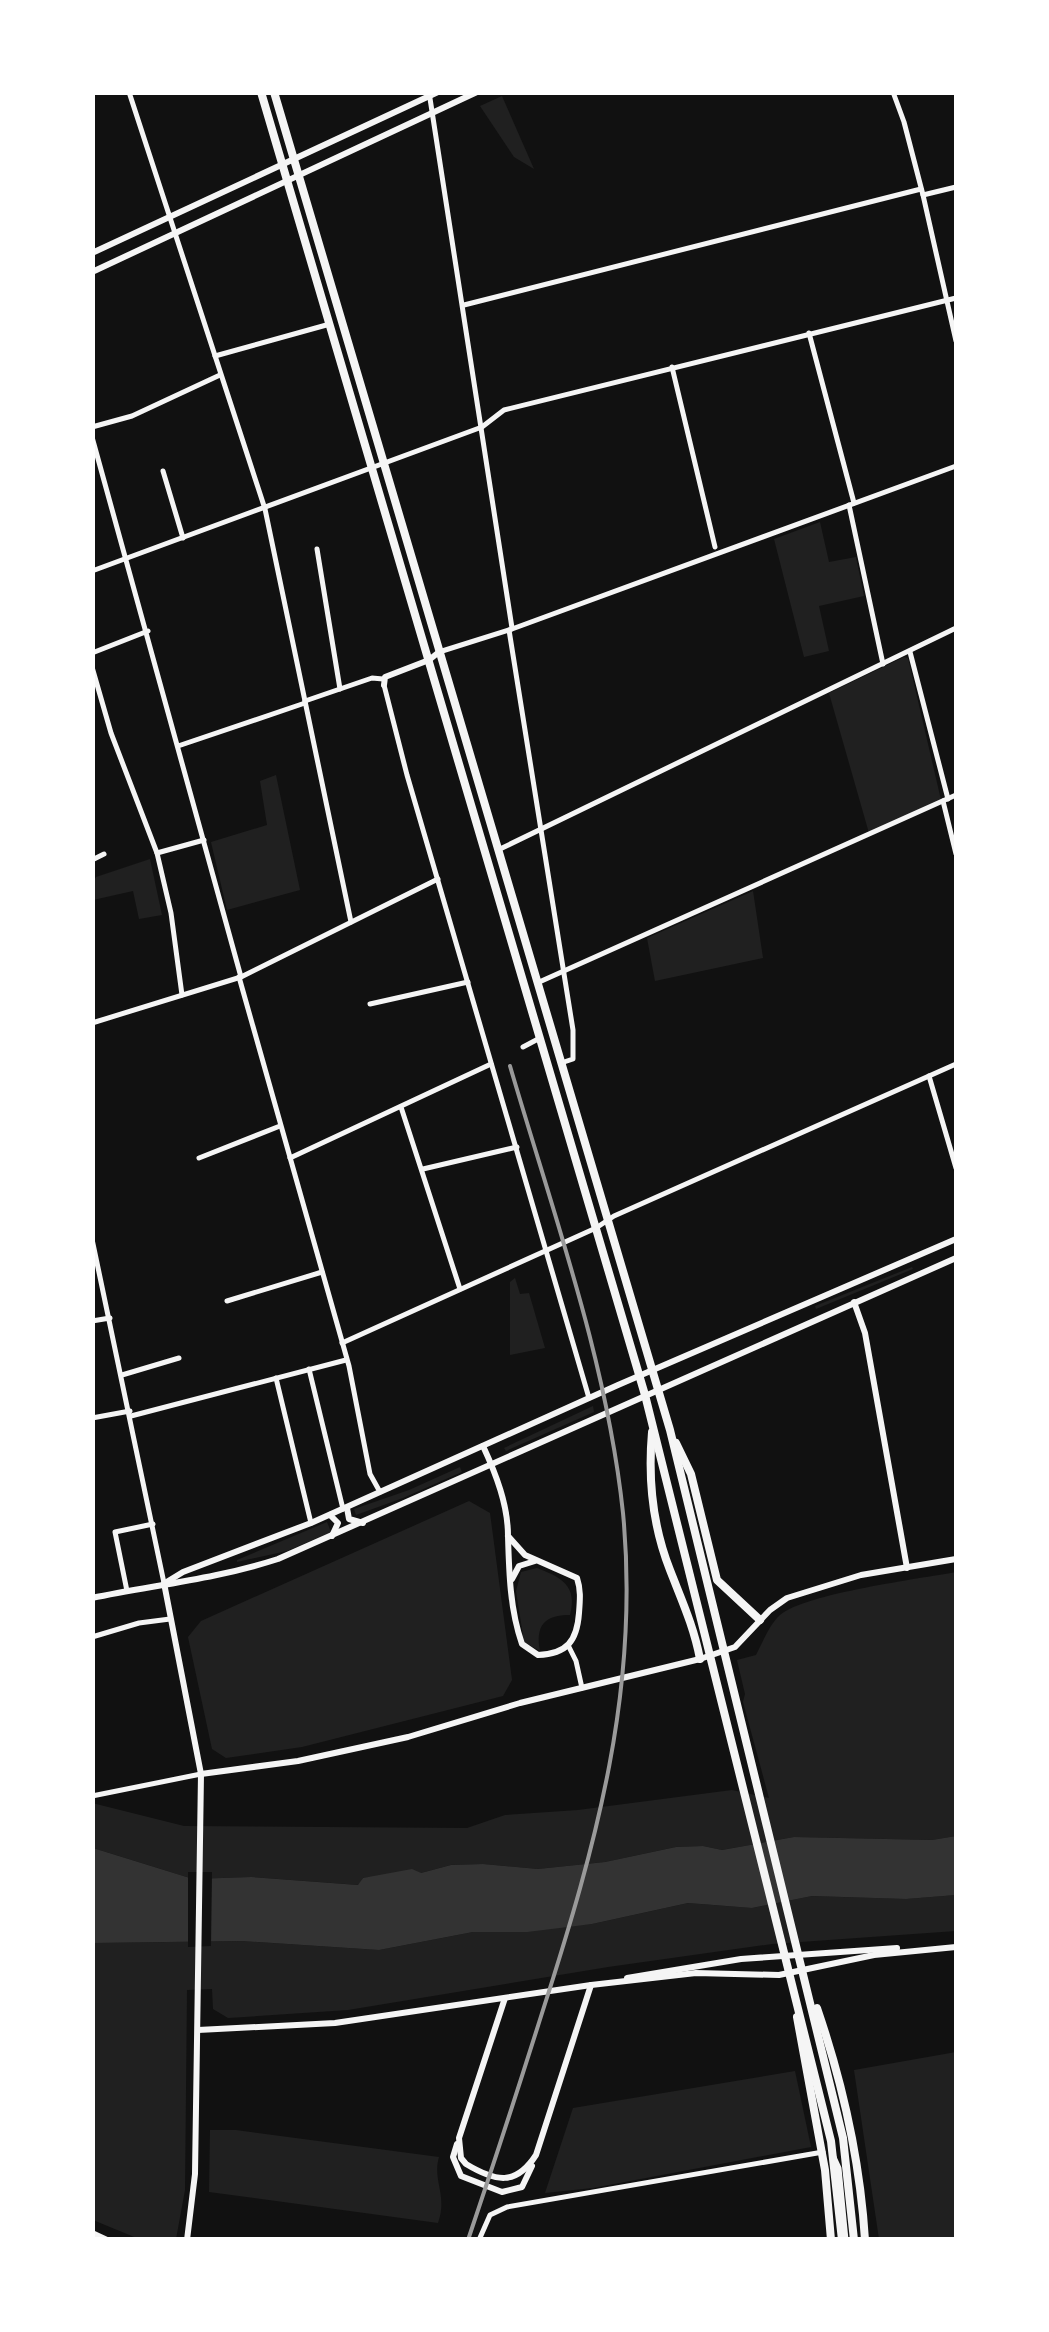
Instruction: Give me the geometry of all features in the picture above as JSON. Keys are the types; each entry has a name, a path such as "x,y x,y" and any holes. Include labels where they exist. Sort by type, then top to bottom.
{"main road":[{"path":"261,92 640,1376 831,2140 844,2240"},
{"path":"274,92 670,1430 843,2138 854,2240"},
{"path":"652,1424 652,1500 669,1569 692,1623 700,1659"},
{"path":"670,1430 691,1474 716,1580 760,1620"},
{"path":"802,1961 850,2118 865,2240"},
{"path":"789,1964 825,2170 831,2240"}],"street":[{"path":"129,92 265,509 351,922"},
{"path":"92,272 477,92"},
{"path":"893,92 922,192 956,341"},
{"path":"92,253 432,94 510,629 574,1030 573,1059 561,1063"},
{"path":"464,305 922,192 956,187"},
{"path":"92,571 482,428 504,410 956,298"},
{"path":"215,356 330,324"},
{"path":"810,333 852,504 883,664"},
{"path":"672,367 717,550"},
{"path":"92,426 132,416 220,375"},
{"path":"92,437 347,1360 370,1474 380,1492"},
{"path":"178,746 372,678 384,682 439,652 956,466"},
{"path":"163,471 183,538"},
{"path":"317,549 340,689"},
{"path":"497,850 956,628"},
{"path":"92,653 148,631"},
{"path":"910,651 956,854"},
{"path":"92,667 111,733 157,854 172,913 182,995"},
{"path":"384,682 589,1398"},
{"path":"537,982 956,795"},
{"path":"157,854 204,840"},
{"path":"92,860 104,854"},
{"path":"92,1023 240,977 438,879"},
{"path":"370,1004 468,982"},
{"path":"522,1047 540,1038"},
{"path":"290,1158 492,1064"},
{"path":"342,1343 956,1064"},
{"path":"928,1076 956,1168"},
{"path":"401,1106 460,1290"},
{"path":"199,1158 280,1126"},
{"path":"421,1170 517,1147"},
{"path":"92,1239 131,1413 200,1774 194,2195 187,2240"},
{"path":"164,1584 183,1572 311,1523 956,1240"},
{"path":"92,1598 236,1572 330,1538 956,1258"},
{"path":"227,1301 322,1272"},
{"path":"92,1286 102,1284"},
{"path":"854,1302 865,1332 908,1568"},
{"path":"92,1321 110,1318"},
{"path":"122,1375 179,1358"},
{"path":"92,1418 131,1413 347,1360"},
{"path":"309,1369 345,1508 349,1519 364,1523"},
{"path":"276,1378 311,1523"},
{"path":"483,1446 501,1490 518,1633 526,1650 544,1655 569,1647 578,1632 579,1583 574,1575 521,1552 508,1536"},
{"path":"329,1515 338,1523 330,1538"},
{"path":"127,1591 115,1532 153,1524"},
{"path":"92,1796 200,1774 298,1761 408,1737 700,1659 734,1647 786,1598 861,1575 956,1559"},
{"path":"511,1590 518,1566 535,1561 546,1563"},
{"path":"92,1637 139,1623 170,1619"},
{"path":"569,1647 582,1688"},
{"path":"198,2030 352,2021 591,1985 709,1973 778,1974 874,1955 956,1947"},
{"path":"591,1985 662,1970 775,1956 938,1949"},
{"path":"505,1998 453,2158 457,2171 466,2179 502,2192 522,2187 536,2155 591,1985"},
{"path":"459,2138 466,2164 503,2178 522,2174 536,2155"},
{"path":"479,2240 490,2215 506,2207 824,2152 836,2156 844,2240"},
{"path":"92,2234 107,2240"}],"shaded area":[{"path":"502,96 534,169 514,157 480,106"},
{"path":"820,522 829,562 856,557 864,596 819,606 829,651 804,657 774,539"},
{"path":"908,658 941,800 869,833 829,693"},
{"path":"276,775 300,890 227,910 211,842 267,825 260,781"},
{"path":"150,859 162,915 139,919 133,891 93,900 96,877"},
{"path":"753,891 763,958 655,981 647,938"},
{"path":"913,1269 816,1309 815,1306"},
{"path":"515,1278 520,1294 529,1293 545,1348 510,1355 510,1282"},
{"path":"593,1406 594,1412 506,1451 504,1448"},
{"path":"460,1467 462,1472 356,1515 354,1509"},
{"path":"469,1501 490,1513 512,1680 503,1696 302,1747 226,1758 212,1749 188,1637 201,1621"},
{"path":"327,1522 331,1532 287,1551 237,1562 237,1560"},
{"path":"537,1568 560,1579 572,1597 570,1615 554,1617 541,1628 540,1651 524,1642 516,1591 521,1572"},
{"path":"956,1572 956,1836 932,1840 794,1837 722,1850 676,1847 605,1862 538,1869 451,1865 421,1873 363,1878 359,1885 251,1877 193,1879 93,1848 92,1803 184,1826 467,1828 505,1815 578,1810 732,1790 769,1798 743,1702 745,1694 737,1660 756,1655 776,1619 794,1607 838,1594"},
{"path":"956,1836 956,1895 906,1899 812,1896 752,1908 688,1903 592,1924 527,1932 473,1932 379,1950 241,1941 93,1943 93,1848 193,1879 251,1877 358,1885 363,1878 412,1869 421,1873 451,1865 538,1869 605,1862 676,1847 722,1850 794,1837 932,1840"},
{"path":"956,1895 956,1931 772,1944 348,2010 228,2018 213,2009 212,1989 187,1990 185,2190 176,2239 139,2239 93,2220 92,1943 241,1941 379,1950 473,1932 592,1924 688,1903 752,1908 812,1896 906,1899"},
{"path":"956,2052 956,2239 879,2239 854,2070"},
{"path":"795,2071 811,2147 593,2188 545,2193 573,2108"},
{"path":"210,2130 236,2130 439,2157 438,2223 209,2192"}],"pier":[{"path":"188,1872 212,1872 211,1946 188,1947"}],"railway":[{"path":"468,2240 534,2039 596,1827 619,1704 625,1642 623,1513 605,1400 577,1288 510,1066"}]}
